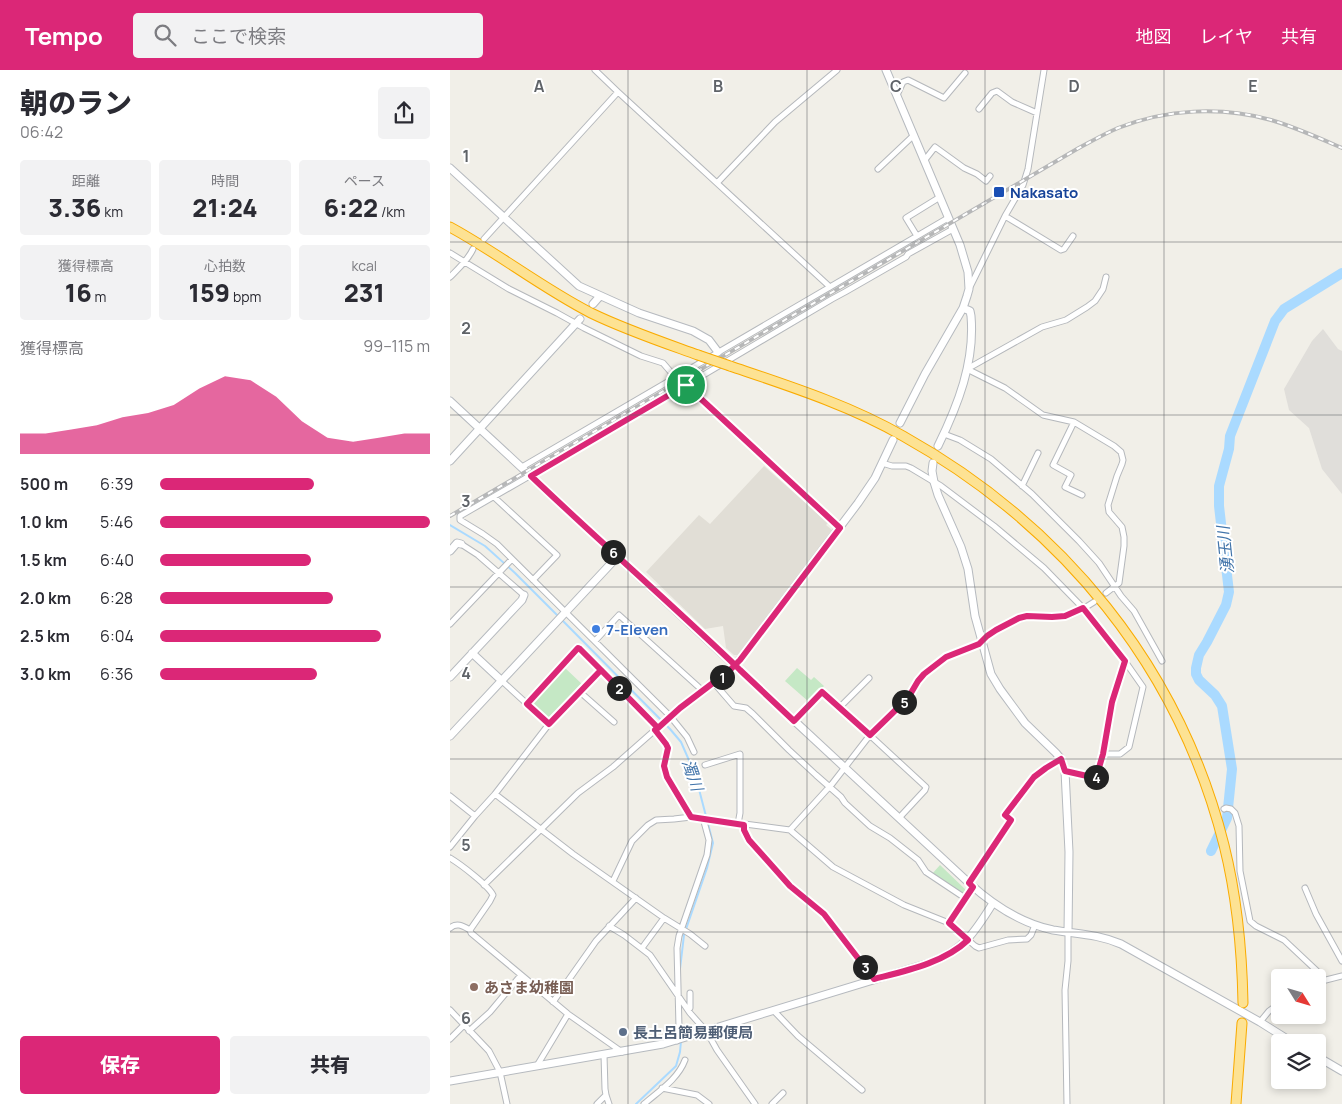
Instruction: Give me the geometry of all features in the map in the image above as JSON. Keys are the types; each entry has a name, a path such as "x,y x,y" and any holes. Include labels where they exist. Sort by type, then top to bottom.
{"highway":[{"path":"450,227 468,236 492,253"},
{"path":"450,232 492,253 591,312 639,334 819,397 902,435 980,484 1028,523 1051,545 1095,592 1134,644 1170,703 1197,763 1216,816 1232,883 1240,938 1243,1003"},
{"path":"1236,1104 1242,1044 1242,1023"}],"street":[{"path":"596,70 830,287"},
{"path":"717,183 774,122 837,70"},
{"path":"886,70 963,255 968,289"},
{"path":"900,423 925,374 963,308 968,289 1023,185 1028,170 1044,70"},
{"path":"897,95 904,82 908,80 944,98 965,73"},
{"path":"980,105 992,93 997,91 1012,102 1037,112"},
{"path":"484,239 618,92"},
{"path":"878,169 914,135"},
{"path":"924,161 935,147 964,168 988,178 982,186"},
{"path":"450,168 579,286 639,313 693,331 709,340 718,352"},
{"path":"917,236 906,218 940,197"},
{"path":"1005,216 1061,250 1064,249 1073,236"},
{"path":"522,467 948,218"},
{"path":"694,752 687,737 670,717 533,580 490,539 460,520 460,516 953,229"},
{"path":"450,277 467,260 473,249"},
{"path":"450,253 509,289 578,321 624,348 663,363 675,377"},
{"path":"967,369 1042,327 1066,320 1087,307 1095,301 1103,289 1106,277"},
{"path":"593,304 600,296"},
{"path":"938,446 962,389 967,369 970,352 971,316 970,311 963,308"},
{"path":"450,461 578,321"},
{"path":"967,369 1005,388 1043,414 1074,422 1121,452 1123,456 1122,464 1108,505 1109,512 1122,527 1124,537 1120,579 1119,583 1106,593"},
{"path":"686,385 840,528"},
{"path":"450,401 844,768 992,903 1034,925 1094,935 1121,944 1279,1034"},
{"path":"1074,422 1053,466 1063,468 1071,475 1065,487 1078,495"},
{"path":"944,434 960,440 982,453 1022,486 1062,524 1099,563 1134,611 1163,657"},
{"path":"484,885 578,793 613,767 658,727 735,665 780,608 866,491 893,440"},
{"path":"1022,486 1037,456 1041,462"},
{"path":"882,463 911,468 934,482 994,526 1044,568 1083,608 1125,661 1143,687 1135,724 1129,747 1120,754 1103,754"},
{"path":"933,463 932,470 938,496 965,559 970,578 975,616 991,674 1025,723 1061,759 1065,771 1069,852 1066,990 1067,1104"},
{"path":"494,497 557,555 533,580"},
{"path":"450,551 456,544 461,544 478,555 524,595 522,600 450,677"},
{"path":"450,736 618,556"},
{"path":"450,624 511,560"},
{"path":"790,830 870,735 908,698 918,681 928,670 946,657 976,646 996,630 1019,618 1027,616 1065,616 1094,602"},
{"path":"595,642 619,615 703,691"},
{"path":"527,704 578,648 580,649 658,727 668,748 664,766 667,777 691,817"},
{"path":"472,653 549,724"},
{"path":"1065,771 1096,778 1103,754 1112,702 1125,661"},
{"path":"450,847 495,794 549,724 601,670"},
{"path":"840,707 869,678"},
{"path":"714,683 734,706 746,708 753,714 870,826 890,838 918,860 926,872 965,898"},
{"path":"580,692 614,722"},
{"path":"794,721 822,692 840,707 926,787 899,818"},
{"path":"706,765 740,754 741,824 749,840 790,886 824,914 874,979"},
{"path":"949,923 1011,820 1005,815 1034,777 1061,759"},
{"path":"495,794 573,854 705,946"},
{"path":"450,796 475,816"},
{"path":"1227,809 1237,816 1240,871 1250,921 1284,940 1315,969"},
{"path":"613,881 632,841 648,825 656,820 691,817 704,818 790,830 840,872 869,885 904,905 949,923 979,948 1008,940 1027,939 1031,935 1034,925"},
{"path":"681,1040 677,948 707,854 708,840 704,818"},
{"path":"450,858 492,892 493,896 470,930"},
{"path":"1305,888 1316,914 1342,961"},
{"path":"553,1002 596,941 636,898"},
{"path":"450,1081 622,1052 681,1040 939,959 959,948 968,940 992,903"},
{"path":"642,948 664,918"},
{"path":"450,928 459,924 470,930 471,933 553,1002 622,1052"},
{"path":"610,926 650,955 678,996 707,1032 717,1050 755,1104"},
{"path":"469,1031 490,1012 521,976"},
{"path":"1326,980 1342,976"},
{"path":"687,1008 690,1008 690,993"},
{"path":"450,1010 489,1051 500,1072 507,1104"},
{"path":"1260,1022 1271,1010"},
{"path":"774,1011 798,1036 862,1090"},
{"path":"537,1066 568,1014"},
{"path":"450,1039 464,1025"},
{"path":"604,1055 606,1095 609,1104"},
{"path":"644,1104 677,1075 685,1060"},
{"path":"1326,1062 1342,1071"},
{"path":"662,1088 697,1095 709,1104"},
{"path":"772,1104 783,1093"},
{"path":"597,1104 606,1095"}],"shaded area":[{"path":"1323,329 1338,349 1342,351 1342,494 1322,469 1309,428 1289,410 1284,389 1312,341"},
{"path":"764,466 828,523 826,525 832,530 739,655 734,655 726,648 723,626 705,629 646,572 699,515 710,524"}],"green space":[{"path":"564,667 583,685 551,719 548,719 533,705 532,701"},
{"path":"797,668 811,680 814,677 824,686 809,702 785,681"},
{"path":"940,865 966,890 963,894 932,874"}],"waterway":[{"name":"湧玉川","path":"1211,851 1227,818 1232,769 1222,706 1215,695 1199,680 1196,668 1199,655 1226,605 1229,592 1219,506 1219,486 1229,449 1230,436 1275,321 1284,309 1342,273"},
{"name":"濁川","path":"450,525 485,546 559,617"},
{"name":"濁川","path":"562,620 670,729 681,742 695,774 713,843 707,868 684,935 680,969"},
{"name":"濁川","path":"636,1104 676,1066 681,1041"}],"railway":[{"path":"450,516 1077,149 1118,128 1174,113 1213,111 1271,120 1342,148"}],"place":[{"name":"Nakasato","path":"999,192"},
{"name":"7-Eleven","path":"596,629"},
{"name":"あさま幼稚園","path":"474,987"},
{"name":"長土呂簡易郵便局","path":"623,1032"}],"route":[{"path":"686,385 531,476 618,556 735,665 794,721 822,692 870,735 908,698 924,674 940,661 953,653 976,646 996,630 1027,616 1065,616 1083,608 1125,661 1112,702 1103,754 1096,778 1065,771 1061,759 1034,777 1005,815 1011,820 969,883 973,887 949,923 968,940 959,948 939,959 874,979 824,914 781,878 746,836 744,825 691,817 664,769 668,748 655,730 658,728 629,699 601,670 580,649 578,648 527,704 549,724 601,670 658,728 680,708 730,670 735,665 740,660 840,528 686,385"}]}
